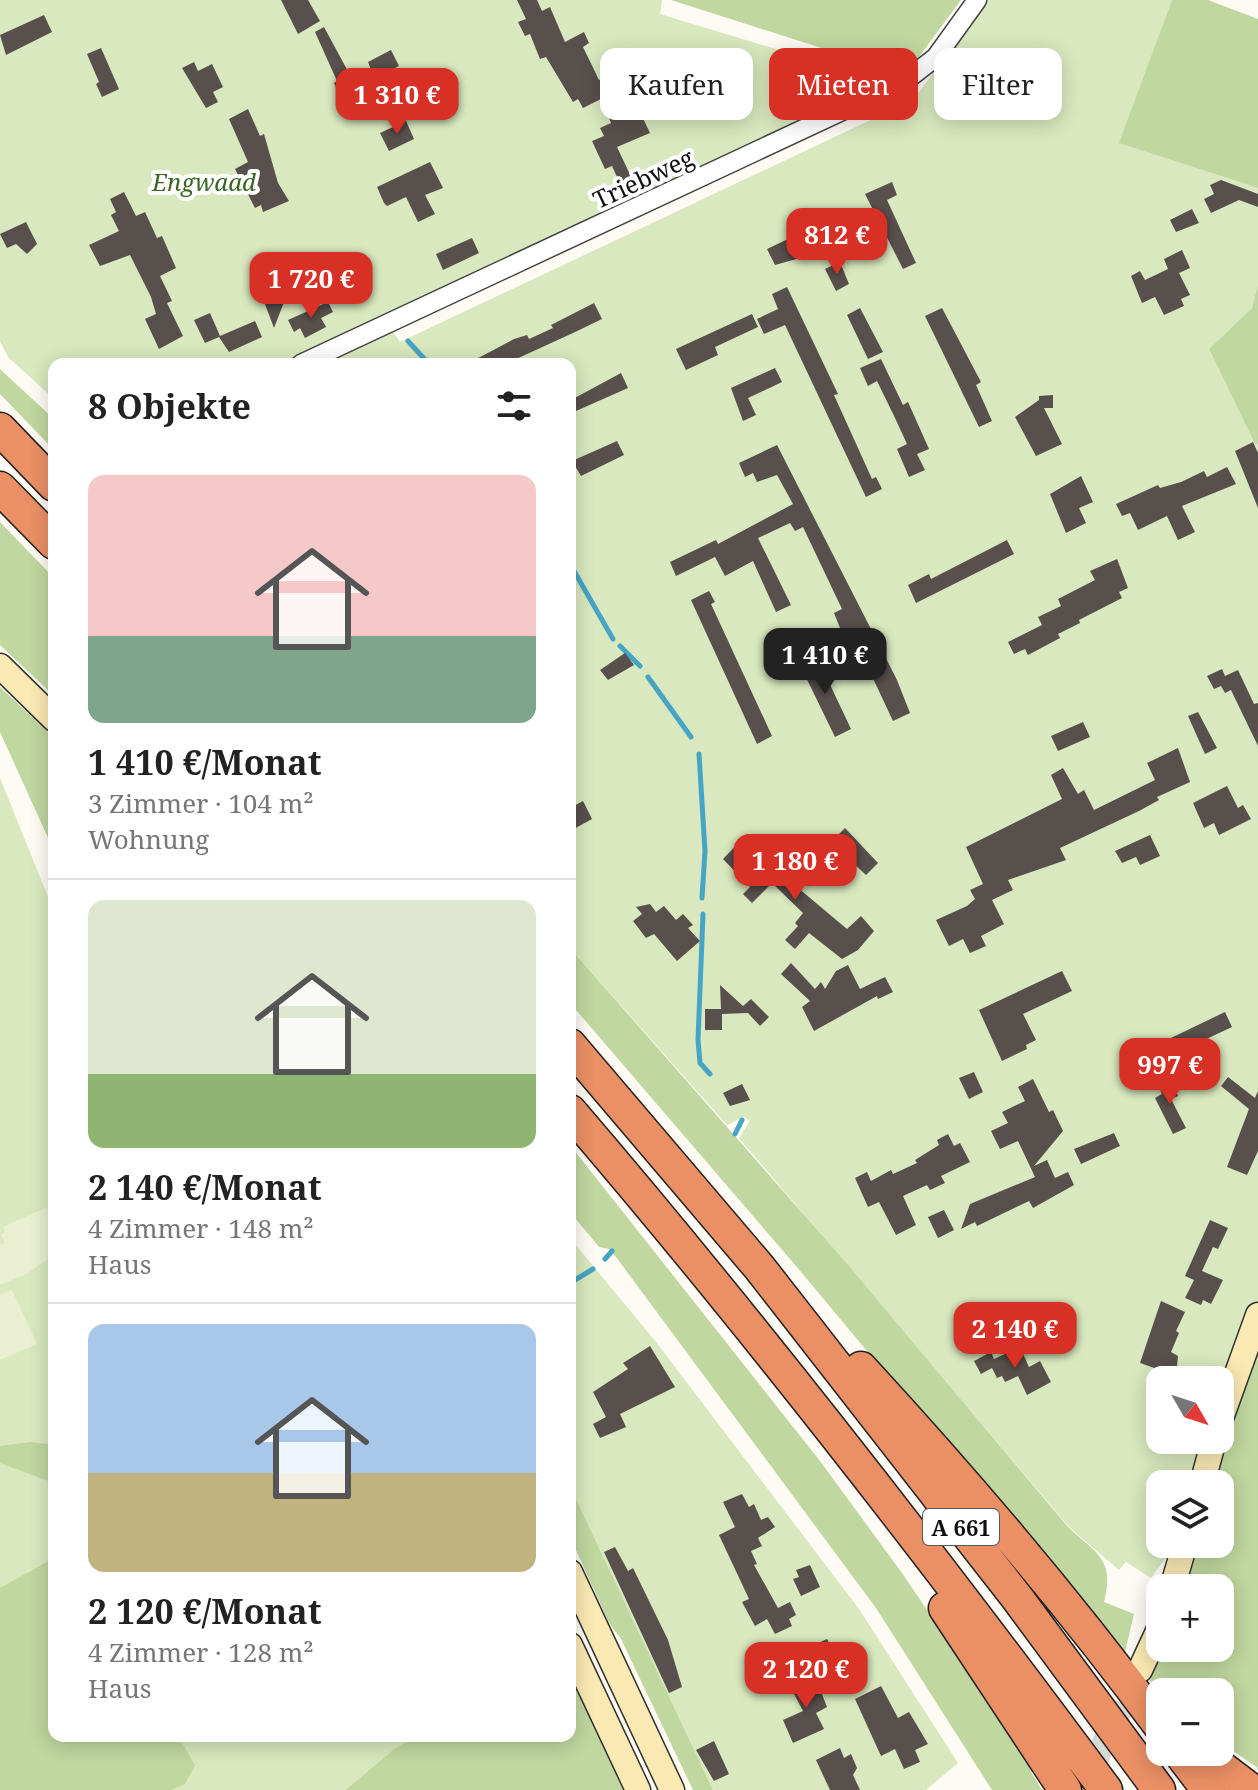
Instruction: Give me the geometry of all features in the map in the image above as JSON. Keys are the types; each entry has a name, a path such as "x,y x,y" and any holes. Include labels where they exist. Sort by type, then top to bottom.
{"highway":[{"path":"0,429 48,479"},
{"path":"0,488 48,537"},
{"name":"A 661","path":"576,1052 759,1267 1018,1599 1159,1790"},
{"name":"A 661","path":"576,1118 817,1410 929,1552 1106,1790"},
{"path":"759,1267 845,1350 917,1428 1128,1669 1146,1694"},
{"path":"817,1410 1065,1790"},
{"path":"1128,1669 1146,1701"},
{"path":"1190,1766 1208,1790"},
{"path":"1219,1766 1251,1790"}],"main road":[{"path":"0,666 48,713"},
{"path":"1234,1382 1258,1315"},
{"path":"576,1585 672,1790"},
{"path":"1128,1669 1146,1645"},
{"path":"576,1658 638,1790"}],"street":[{"name":"Triebweg","path":"314,358 904,82 936,57 977,0"}],"green space":[{"name":"Engwaad","path":"0,0 662,0 660,14 773,48 769,48 769,120 809,120 301,358 48,358 48,394 8,357 0,341"},
{"path":"671,0 961,0 918,58 918,48 822,48"},
{"path":"987,0 1172,0 1120,143 1258,188 1258,283 1252,308 1209,349 1255,444 1258,444 1258,1300 1232,1366 1146,1366 1146,1454 1203,1454 1198,1470 1146,1470 1146,1558 1166,1558 1154,1574 1146,1575 1126,1562 1119,1570 1069,1527 739,1138 750,1121 744,1117 727,1125 576,955 576,358 333,358 392,330 400,342 871,120 918,120 918,93 934,72 934,120 1062,120 1062,48 951,48"},
{"path":"1172,0 1208,0 1258,19 1258,188 1119,143"},
{"path":"1258,284 1258,444 1255,444 1209,349 1252,308"},
{"path":"0,369 48,413 48,444 0,394"},
{"path":"0,522 48,572 48,690 0,645"},
{"path":"0,687 48,732 48,838 0,732"},
{"path":"0,778 48,897 48,1742 469,1742 412,1790 0,1790"},
{"path":"576,955 848,1265 1068,1527 1101,1558 1107,1576 1104,1602 1134,1614 1125,1652 1038,1556 796,1266 576,1010"},
{"path":"576,1153 820,1461 902,1573 1035,1770 1031,1772 1042,1790 992,1790 876,1608 616,1257 609,1249 599,1247 576,1219"},
{"path":"47,1207 48,1259 28,1273 0,1285 0,1245 5,1243 1,1234 5,1232 3,1227"},
{"path":"576,1245 656,1342 859,1609 958,1763 926,1790 713,1790 576,1499"},
{"path":"12,1290 37,1344 0,1360 0,1295"},
{"path":"1258,1338 1258,1768 1234,1752 1234,1678 1151,1678 1156,1662 1234,1662 1234,1574 1186,1574 1190,1558 1234,1558 1234,1470 1214,1470 1219,1454 1234,1454 1236,1394"},
{"path":"31,1442 48,1444 48,1481 0,1463 0,1446"},
{"path":"576,1499 713,1790 693,1790 621,1639 609,1623 576,1550"},
{"path":"48,1561 48,1742 182,1742 195,1765 185,1784 171,1790 0,1790 0,1588"},
{"path":"576,1684 624,1790 346,1790 406,1742 576,1742"}],"building":[{"path":"281,0 308,0 320,21 298,34"},
{"path":"517,0 537,0 542,11 550,7 565,42 584,32 589,43 583,47 600,80 600,100 583,108 578,99 573,102 546,57 540,59 530,34 525,36 518,22 526,19"},
{"path":"44,15 52,32 6,55 0,35"},
{"path":"324,27 357,88 340,96 334,83 337,81 315,32"},
{"path":"101,48 119,89 102,97 87,54"},
{"path":"391,50 399,66 389,71 404,104 388,112 368,62"},
{"path":"194,62 198,71 212,64 223,87 213,92 218,102 206,108 182,68"},
{"path":"248,109 260,136 264,134 278,183 289,201 263,212 261,205 255,208 235,169 248,162 229,119"},
{"path":"610,120 644,120 650,133 617,147 634,183 622,188 612,166 605,169 592,141 604,136 600,128 611,123"},
{"path":"406,121 414,139 389,151 380,133"},
{"path":"430,162 443,188 425,195 435,214 418,222 406,197 387,206 384,203 377,187"},
{"path":"1221,180 1258,194 1258,207 1239,200 1211,213 1204,199 1214,194 1210,185"},
{"path":"892,182 897,195 887,200 916,263 903,269 865,194"},
{"path":"124,192 136,216 145,212 157,238 162,236 176,268 160,276 172,301 167,303 183,336 159,349 145,319 156,314 151,297 130,255 100,266 89,245 119,231 111,215 116,212 110,199"},
{"path":"1192,209 1199,223 1176,232 1170,220"},
{"path":"26,222 37,244 27,254 16,244 7,248 0,234"},
{"path":"472,238 479,253 443,270 436,254"},
{"path":"790,238 800,258 775,265 767,249"},
{"path":"1182,250 1190,268 1179,273 1190,295 1181,299 1184,306 1164,315 1155,297 1142,303 1131,276 1140,271 1145,280 1168,269 1164,259"},
{"path":"272,256 288,292 274,328 251,267"},
{"path":"840,262 849,284 836,291 825,269"},
{"path":"787,287 838,394 834,395 872,479 876,477 882,489 866,497 785,325 764,334 757,319 778,309 772,294"},
{"path":"328,302 333,312 321,318 326,327 305,338 300,328 294,332 288,320"},
{"path":"594,303 602,319 518,358 478,358 514,339 527,335 529,339 553,328 551,325"},
{"path":"860,308 883,352 868,359 847,315"},
{"path":"942,308 981,382 976,385 992,421 979,427 925,316"},
{"path":"210,313 220,336 255,321 262,337 229,352 219,337 205,343 194,320"},
{"path":"752,314 758,327 715,347 718,355 686,370 676,349"},
{"path":"881,359 903,405 908,402 929,449 917,454 925,470 909,477 897,449 907,444 877,381 868,386 860,368"},
{"path":"775,368 782,382 748,398 756,415 743,421 731,388"},
{"path":"621,373 628,388 576,411 576,397"},
{"path":"1053,395 1053,408 1044,408 1062,444 1036,456 1015,417 1039,400 1039,396"},
{"path":"617,441 624,455 581,476 576,468 576,459"},
{"path":"1253,442 1258,453 1258,508 1235,451"},
{"path":"777,445 897,680 910,713 893,721 855,640 846,643 834,613 842,609 803,527 795,531 790,523 758,538 791,605 776,612 753,561 725,576 715,557 676,576 670,562 716,540 718,544 793,504 777,475 757,482 753,473 745,477 739,463"},
{"path":"1227,467 1236,484 1182,506 1195,532 1178,540 1167,516 1138,530 1130,513 1122,516 1116,504 1158,485 1160,488 1181,482 1204,471 1207,477"},
{"path":"1081,476 1093,502 1079,508 1086,523 1066,533 1050,494"},
{"path":"1007,540 1014,554 916,603 908,585 929,574 931,579"},
{"path":"1117,559 1128,588 1119,592 1122,598 1079,620 1080,623 1058,634 1060,638 1028,655 1025,649 1014,654 1008,642 1042,625 1038,617 1061,606 1058,599 1095,580 1090,571"},
{"path":"709,591 715,602 711,604 772,736 757,744 691,600"},
{"path":"625,653 634,665 608,680 600,670"},
{"path":"816,655 851,729 835,737 799,663"},
{"path":"1222,669 1225,676 1238,670 1254,704 1258,703 1258,746 1231,690 1225,693 1221,686 1214,689 1207,676"},
{"path":"1198,712 1217,748 1205,754 1188,716"},
{"path":"1083,722 1090,737 1058,751 1051,736"},
{"path":"1178,748 1190,782 1157,797 1159,800 1139,811 1060,848 1066,860 1008,880 1013,890 992,900 1004,924 981,936 986,946 970,953 963,939 949,946 936,920 967,906 975,899 970,890 983,884 966,847 1062,799 1051,775 1063,768 1078,794 1084,790 1094,810 1155,780 1147,763"},
{"path":"1227,786 1238,808 1243,805 1251,819 1219,835 1214,823 1204,828 1193,803"},
{"path":"583,801 592,819 576,828 576,805"},
{"path":"845,828 878,863 866,875 831,842"},
{"path":"747,834 774,860 770,863 847,929 861,916 874,931 858,950 842,959 809,933 795,949 785,940 798,926 795,923 803,913 772,883 752,903 743,894 750,887 723,859"},
{"path":"1150,835 1160,856 1140,865 1136,857 1122,863 1115,851"},
{"path":"650,904 656,912 664,906 676,920 683,914 693,925 688,928 700,941 677,961 654,934 646,938 633,921 642,914 636,907"},
{"path":"791,963 815,989 821,982 825,989 836,971 848,965 860,989 885,977 893,992 878,999 877,996 814,1031 802,1007 810,1001 781,974"},
{"path":"1062,971 1072,991 1023,1014 1036,1040 1026,1045 1027,1049 1002,1061 979,1010"},
{"path":"720,985 743,1006 751,999 769,1017 760,1026 748,1013 722,1014 722,1030 705,1030 705,1009 721,1009"},
{"path":"1225,1012 1232,1027 1157,1062 1150,1048"},
{"path":"974,1072 983,1092 969,1099 959,1078"},
{"path":"1169,1077 1178,1096 1171,1099 1186,1128 1173,1134 1155,1098 1162,1094 1157,1082"},
{"path":"1228,1077 1255,1098 1258,1091 1258,1151 1247,1175 1227,1167 1249,1109 1221,1086"},
{"path":"1033,1079 1049,1112 1053,1110 1063,1131 1034,1166 1047,1160 1055,1178 1068,1172 1074,1185 1033,1208 1029,1201 977,1226 975,1222 961,1229 970,1204 1035,1177 1018,1141 1000,1149 991,1131 1008,1123 1002,1112 1025,1101 1018,1087"},
{"path":"742,1084 750,1100 730,1106 723,1093"},
{"path":"1114,1133 1120,1146 1081,1164 1074,1149"},
{"path":"948,1134 954,1146 960,1143 970,1162 941,1176 945,1183 930,1190 927,1185 903,1196 916,1225 896,1235 879,1202 868,1207 855,1178 867,1172 871,1181 891,1170 893,1174 917,1163 915,1160 939,1145 937,1140"},
{"path":"944,1210 954,1230 938,1238 928,1217"},
{"path":"1210,1220 1228,1228 1218,1249 1213,1247 1202,1271 1223,1280 1211,1304 1203,1300 1201,1305 1185,1298 1194,1280 1185,1276"},
{"path":"1161,1301 1185,1312 1171,1352 1178,1356 1177,1366 1140,1363"},
{"path":"1056,1312 1063,1330 1044,1340 1040,1333 1026,1339 1022,1330"},
{"path":"650,1346 675,1387 620,1414 626,1427 600,1438 593,1424 606,1417 593,1392 628,1369 623,1363"},
{"path":"1020,1347 1029,1367 1040,1361 1051,1382 1027,1395 1018,1376 1005,1382 1002,1376 997,1378 992,1368 981,1374 974,1361 991,1352 994,1359"},
{"path":"742,1494 749,1507 754,1504 761,1520 768,1517 775,1527 758,1538 762,1546 751,1551 757,1564 754,1565 778,1608 790,1602 796,1615 789,1619 792,1626 775,1634 767,1619 755,1626 742,1602 749,1599 719,1535 735,1527 723,1502"},
{"path":"615,1547 628,1571 633,1568 668,1640 682,1687 669,1693 604,1552"},
{"path":"810,1565 820,1587 801,1596 793,1579 799,1577 796,1570"},
{"path":"827,1639 838,1660 816,1672 805,1649"},
{"path":"814,1674 827,1707 816,1713 824,1729 793,1743 783,1720 803,1711 790,1686"},
{"path":"881,1686 898,1718 909,1712 928,1744 915,1750 920,1762 904,1769 895,1749 881,1756 855,1699"},
{"path":"714,1741 729,1774 714,1781 696,1750"},
{"path":"840,1748 844,1758 851,1754 857,1768 853,1775 860,1790 830,1790 816,1760"}],"waterway":[{"path":"408,341 424,358"},
{"path":"576,574 613,639"},
{"path":"620,646 640,666"},
{"path":"648,677 691,737"},
{"path":"699,754 705,851 702,898"},
{"path":"703,914 698,1040 700,1063 710,1074"},
{"path":"735,1134 742,1120"},
{"path":"605,1259 612,1251"},
{"path":"576,1279 593,1269"}],"tunnel":[{"path":"1081,1790 1138,1674"}]}
